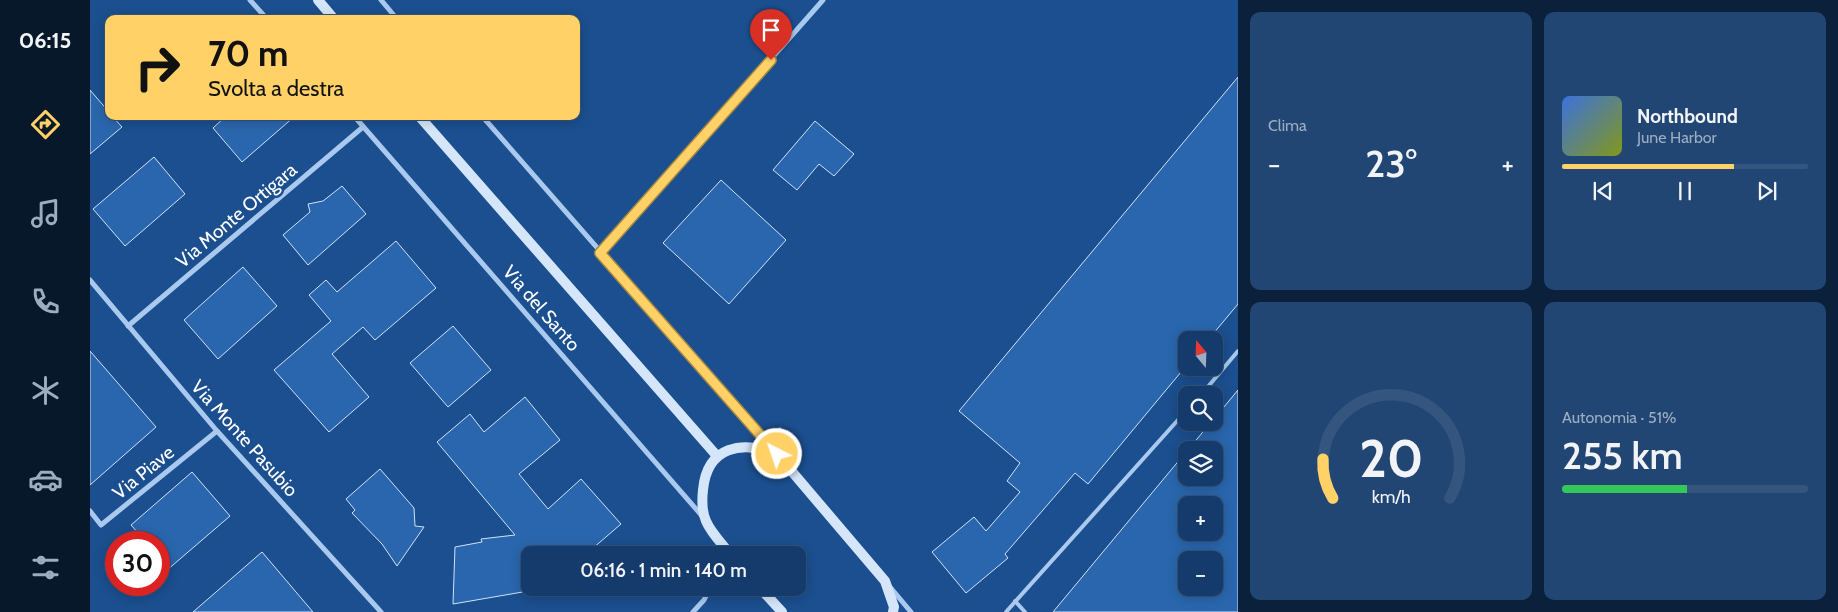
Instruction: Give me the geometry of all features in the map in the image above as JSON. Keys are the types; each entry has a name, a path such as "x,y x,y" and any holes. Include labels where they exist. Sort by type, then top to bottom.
{"street":[{"path":"250,0 263,15"},
{"path":"318,0 331,15"},
{"path":"381,0 394,15"},
{"path":"600,253 823,0"},
{"name":"Via del Santo","path":"357,120 668,480 706,521 724,546"},
{"path":"423,120 717,456 737,448 758,447 777,454"},
{"path":"485,120 777,454 911,612"},
{"name":"Via Monte Ortigara","path":"128,326 363,127"},
{"name":"Via Monte Pasubio","path":"90,280 217,431 382,612"},
{"name":"Via Piave","path":"90,512 102,525 217,431"},
{"name":"Via del Santo","path":"706,521 702,499 706,471 717,456"},
{"path":"885,581 894,607 893,612"},
{"path":"693,612 706,596"},
{"path":"767,596 782,612"}],"lane":[{"path":"1209,386 1238,351"},
{"path":"1006,612 1178,420"},
{"path":"1016,601 1025,612"}],"building":[{"path":"1238,77 1238,304 1216,331 1178,331 1178,376 1088,484 1075,473 1005,554 1008,558 966,593 932,552 974,517 986,531 1020,492 1007,481 1020,463 959,411"},
{"path":"90,90 105,107 105,120 116,120 122,127 90,154"},
{"path":"222,120 290,120 242,162 213,128"},
{"path":"815,121 854,154 834,176 819,164 797,190 773,170"},
{"path":"154,157 185,194 125,246 93,209"},
{"path":"721,180 786,240 729,304 663,243"},
{"path":"342,186 366,214 308,265 283,235 310,212 308,204 323,201"},
{"path":"396,241 436,288 375,340 363,327 332,354 369,397 329,432 274,370 331,321 309,295 326,280 337,292"},
{"path":"243,267 277,306 218,359 184,320"},
{"path":"453,326 491,370 448,407 410,363"},
{"path":"90,351 156,427 90,485"},
{"path":"1238,390 1238,612 1053,612 1178,462 1178,486 1223,486 1223,441 1195,441 1204,431 1223,431 1223,408"},
{"path":"525,397 560,440 519,474 548,509 581,479 621,524 595,546 521,546 521,592 453,604 455,547 482,542 481,539 515,535 437,442 470,414 484,432"},
{"path":"380,469 414,508 415,526 424,527 397,566 382,544 352,513 355,510 346,499"},
{"path":"192,472 230,516 170,568 170,531 136,531 131,525"},
{"path":"262,552 313,612 193,612"}],"route":[{"path":"771,60 600,253 777,454"}]}
